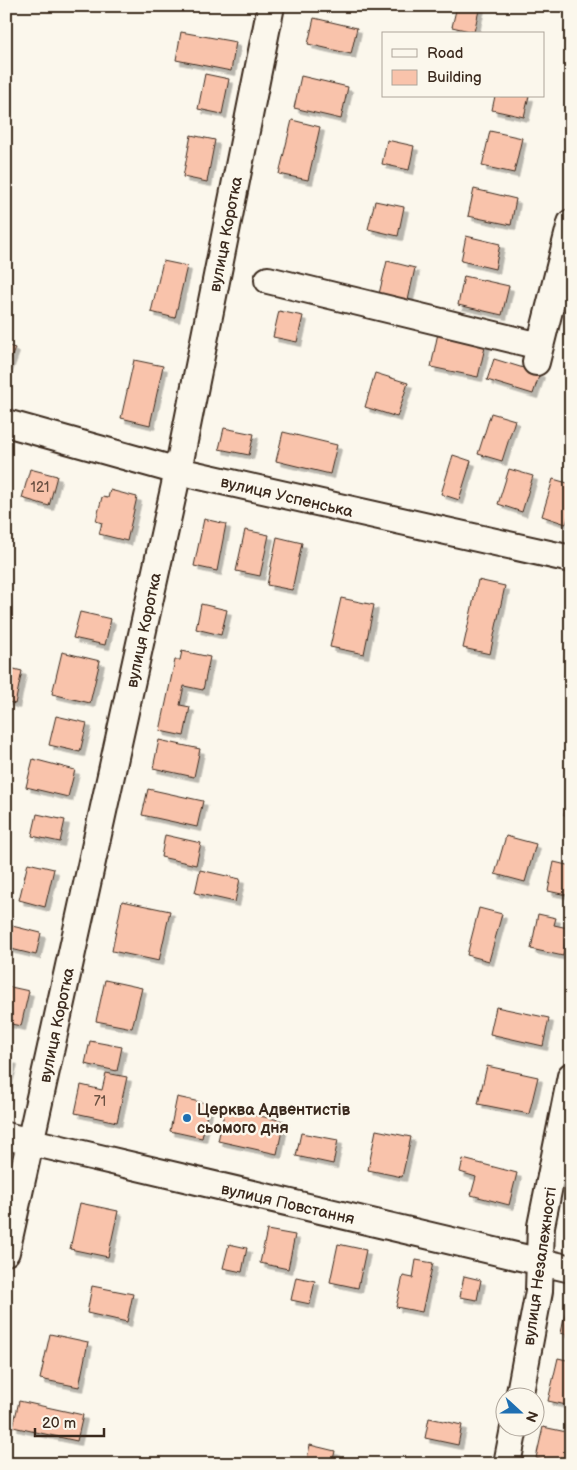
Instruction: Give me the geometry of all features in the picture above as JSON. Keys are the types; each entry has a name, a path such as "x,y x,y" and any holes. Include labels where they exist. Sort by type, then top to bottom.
{"street":[{"name":"вулиця Коротка","path":"6,1252 18,1138 178,471 271,6"},
{"path":"268,280 538,354 571,223"},
{"name":"вулиця Успенська","path":"6,424 178,471 571,559"},
{"name":"вулиця Незалежності","path":"521,1388 539,1291 542,1226 571,1076"},
{"name":"вулиця Повстання","path":"18,1138 571,1269"},
{"path":"507,1464 512,1438"}],"building":[{"path":"457,6 480,6 474,32 452,27"},
{"path":"314,18 357,28 351,54 308,44"},
{"path":"181,32 236,42 231,71 176,60"},
{"path":"205,74 229,79 222,114 198,109"},
{"path":"301,76 348,87 341,119 294,108"},
{"path":"495,98 529,98 524,117 492,110"},
{"path":"292,120 320,127 308,180 279,174"},
{"path":"490,131 522,138 514,173 482,166"},
{"path":"191,135 215,140 207,182 183,177"},
{"path":"387,140 414,146 409,170 382,164"},
{"path":"474,189 516,199 511,225 468,216"},
{"path":"375,201 404,207 398,236 368,229"},
{"path":"466,236 500,244 495,269 461,261"},
{"path":"163,261 187,266 175,318 151,312"},
{"path":"387,261 415,268 407,305 378,298"},
{"path":"464,276 509,286 502,315 458,305"},
{"path":"279,311 303,316 297,342 273,337"},
{"path":"438,333 486,343 478,377 431,367"},
{"path":"6,345 15,348 6,372"},
{"path":"494,359 540,373 533,394 487,380"},
{"path":"134,360 163,366 150,425 121,418"},
{"path":"375,373 408,383 397,417 365,407"},
{"path":"491,413 515,420 502,461 478,454"},
{"path":"224,428 254,434 249,455 219,449"},
{"path":"283,432 337,445 330,474 276,461"},
{"path":"453,455 471,461 459,500 441,494"},
{"path":"30,469 57,476 49,506 22,498"},
{"path":"509,469 533,476 522,512 498,504"},
{"path":"553,479 571,484 571,508 566,524 542,516"},
{"path":"110,490 137,497 127,541 99,534 102,523 96,521 102,497 108,498"},
{"path":"204,519 226,524 217,571 194,566"},
{"path":"245,530 269,535 260,576 236,571"},
{"path":"277,537 302,543 292,590 267,585"},
{"path":"478,580 505,586 490,654 463,648"},
{"path":"341,598 374,605 364,654 330,647"},
{"path":"201,604 227,610 221,635 196,629"},
{"path":"80,612 111,619 105,645 73,638"},
{"path":"182,651 210,657 203,690 184,686 180,705 190,707 184,736 160,731 175,660 180,660"},
{"path":"62,652 100,661 90,703 52,694"},
{"path":"6,667 22,671 15,704 6,701"},
{"path":"56,716 87,723 80,752 49,745"},
{"path":"159,740 200,749 194,777 153,768"},
{"path":"33,759 75,770 68,797 26,787"},
{"path":"571,781 571,816 564,815"},
{"path":"148,789 203,801 197,827 142,815"},
{"path":"37,814 65,820 60,842 32,836"},
{"path":"165,835 201,843 196,865 161,857"},
{"path":"506,836 536,844 525,882 495,874"},
{"path":"554,862 571,866 571,896 548,891"},
{"path":"28,863 54,869 45,907 19,900"},
{"path":"200,870 240,879 235,902 195,893"},
{"path":"122,901 170,911 159,961 112,951"},
{"path":"479,908 502,914 489,961 467,955"},
{"path":"538,914 556,918 554,925 568,928 563,956 531,949"},
{"path":"12,926 41,933 36,955 7,948"},
{"path":"105,980 142,988 132,1028 96,1021"},
{"path":"6,986 29,991 21,1026 6,1023"},
{"path":"496,1007 549,1018 543,1046 490,1034"},
{"path":"90,1041 122,1047 117,1071 85,1064"},
{"path":"6,1059 13,1060 6,1086"},
{"path":"487,1066 538,1077 529,1114 478,1104"},
{"path":"106,1073 127,1077 117,1122 75,1113 81,1085 102,1090"},
{"path":"177,1097 209,1104 202,1138 170,1131"},
{"path":"225,1109 284,1121 277,1154 218,1141"},
{"path":"376,1130 411,1137 402,1177 368,1170"},
{"path":"301,1133 338,1140 333,1164 296,1156"},
{"path":"463,1159 517,1173 509,1205 471,1195 476,1177 460,1172"},
{"path":"80,1203 118,1211 108,1257 70,1249"},
{"path":"267,1230 295,1235 288,1269 260,1263"},
{"path":"229,1244 247,1248 242,1272 223,1268"},
{"path":"338,1244 366,1250 358,1288 330,1282"},
{"path":"416,1260 433,1263 422,1312 396,1307 403,1276 413,1278"},
{"path":"464,1276 481,1280 477,1300 460,1297"},
{"path":"296,1277 315,1281 310,1304 291,1300"},
{"path":"92,1286 133,1294 127,1322 87,1313"},
{"path":"571,1290 571,1336 561,1333"},
{"path":"50,1334 88,1342 79,1387 40,1379"},
{"path":"558,1358 571,1361 571,1406 548,1401"},
{"path":"19,1401 83,1415 77,1441 13,1427"},
{"path":"429,1418 462,1425 458,1445 425,1438"},
{"path":"544,1427 571,1433 571,1464 546,1464 546,1461 536,1458 541,1438 544,1438"},
{"path":"310,1445 335,1451 332,1464 306,1464"}],"place":[{"name":"Церква Адвентистів сьомого дня","path":"187,1118"}]}
